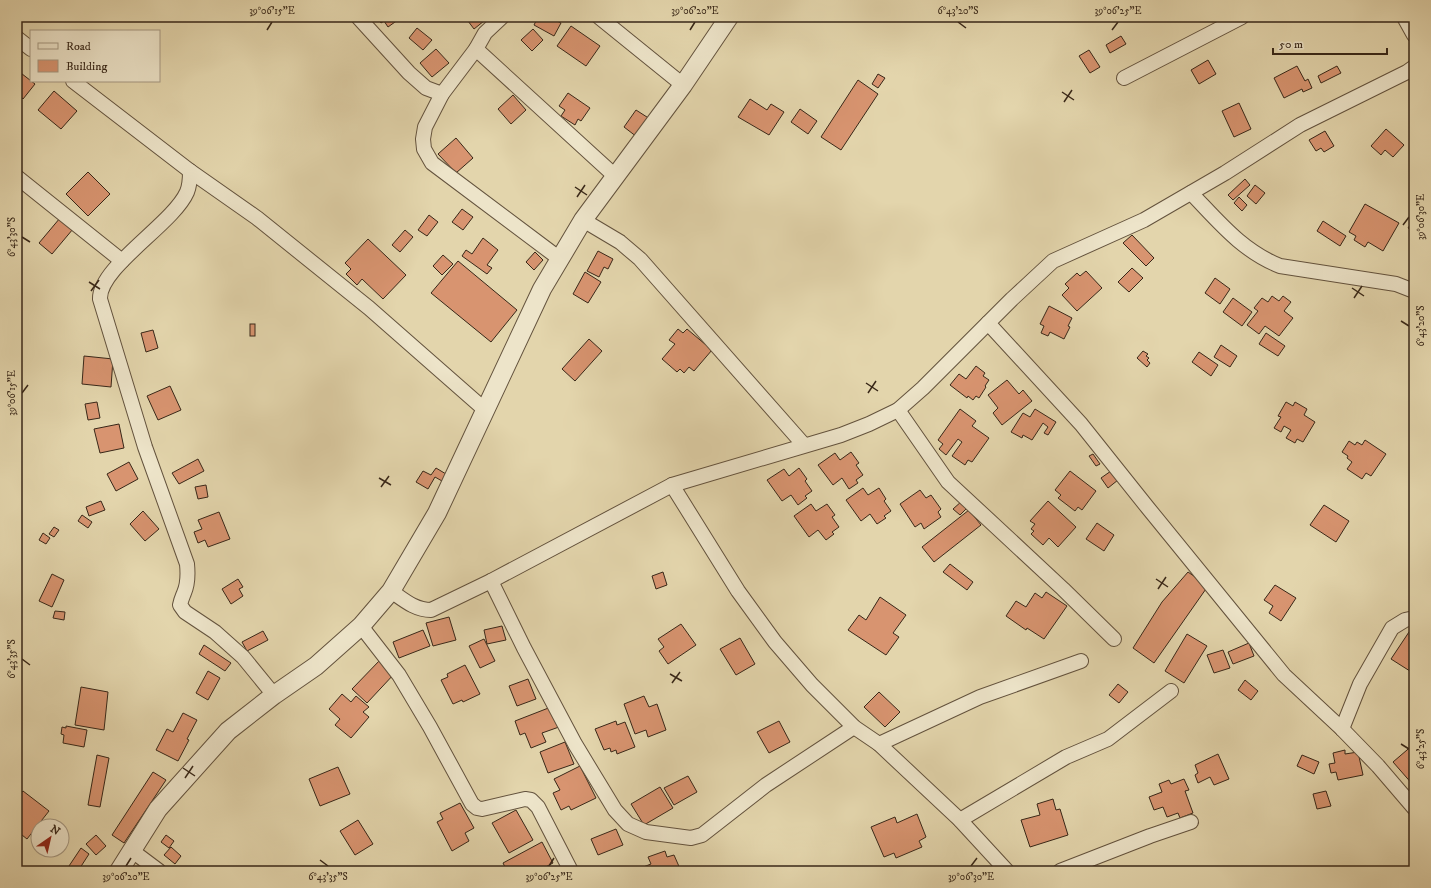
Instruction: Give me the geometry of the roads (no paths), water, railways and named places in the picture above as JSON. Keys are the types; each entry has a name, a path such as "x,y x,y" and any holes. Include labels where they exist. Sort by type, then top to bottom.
{"street":[{"path":"358,17 409,73 426,88 442,94"},
{"path":"502,17 485,33 476,49 442,94 425,127 423,139 424,149 432,163 560,259"},
{"path":"599,17 682,85"},
{"path":"119,871 158,809 228,731 274,695 316,666 361,626 391,591 437,513 484,409 542,289 583,220 682,85 729,17"},
{"path":"1124,78 1242,17"},
{"path":"1404,17 1414,35"},
{"path":"17,38 30,48"},
{"path":"476,49 615,176"},
{"path":"391,591 413,606 422,610 431,610 491,581 672,484 841,435 898,410 923,388 1012,299 1053,261 1144,220 1225,173 1300,125 1407,72 1414,67"},
{"path":"74,82 190,171 258,218 369,308 484,409"},
{"path":"190,171 189,186 183,198 167,218 122,261 99,291 100,299 145,447 187,564 188,576 180,605 185,612 215,632 242,657 274,695"},
{"path":"17,177 122,261"},
{"path":"1191,193 1233,238 1264,260 1280,266 1396,284 1414,291"},
{"path":"583,220 620,242 640,259 804,445"},
{"path":"988,323 1081,424 1284,676 1342,729 1378,766 1414,808"},
{"path":"898,410 948,482 1063,589 1114,639"},
{"path":"672,484 738,591 775,642 812,685 854,727 879,744 960,820 1007,871"},
{"path":"491,581 524,648 575,744 615,810 628,824 646,832 691,838 702,835 766,785 854,727"},
{"path":"1342,729 1360,684 1392,628 1406,620 1414,618"},
{"path":"361,626 402,682 430,727 472,804 477,808 482,809 525,799 531,800 538,807 572,871"},
{"path":"879,744 980,697 1081,661"},
{"path":"960,820 1066,758 1108,739 1171,691"},
{"path":"1060,871 1190,822"},
{"path":"131,850 160,871"}]}
